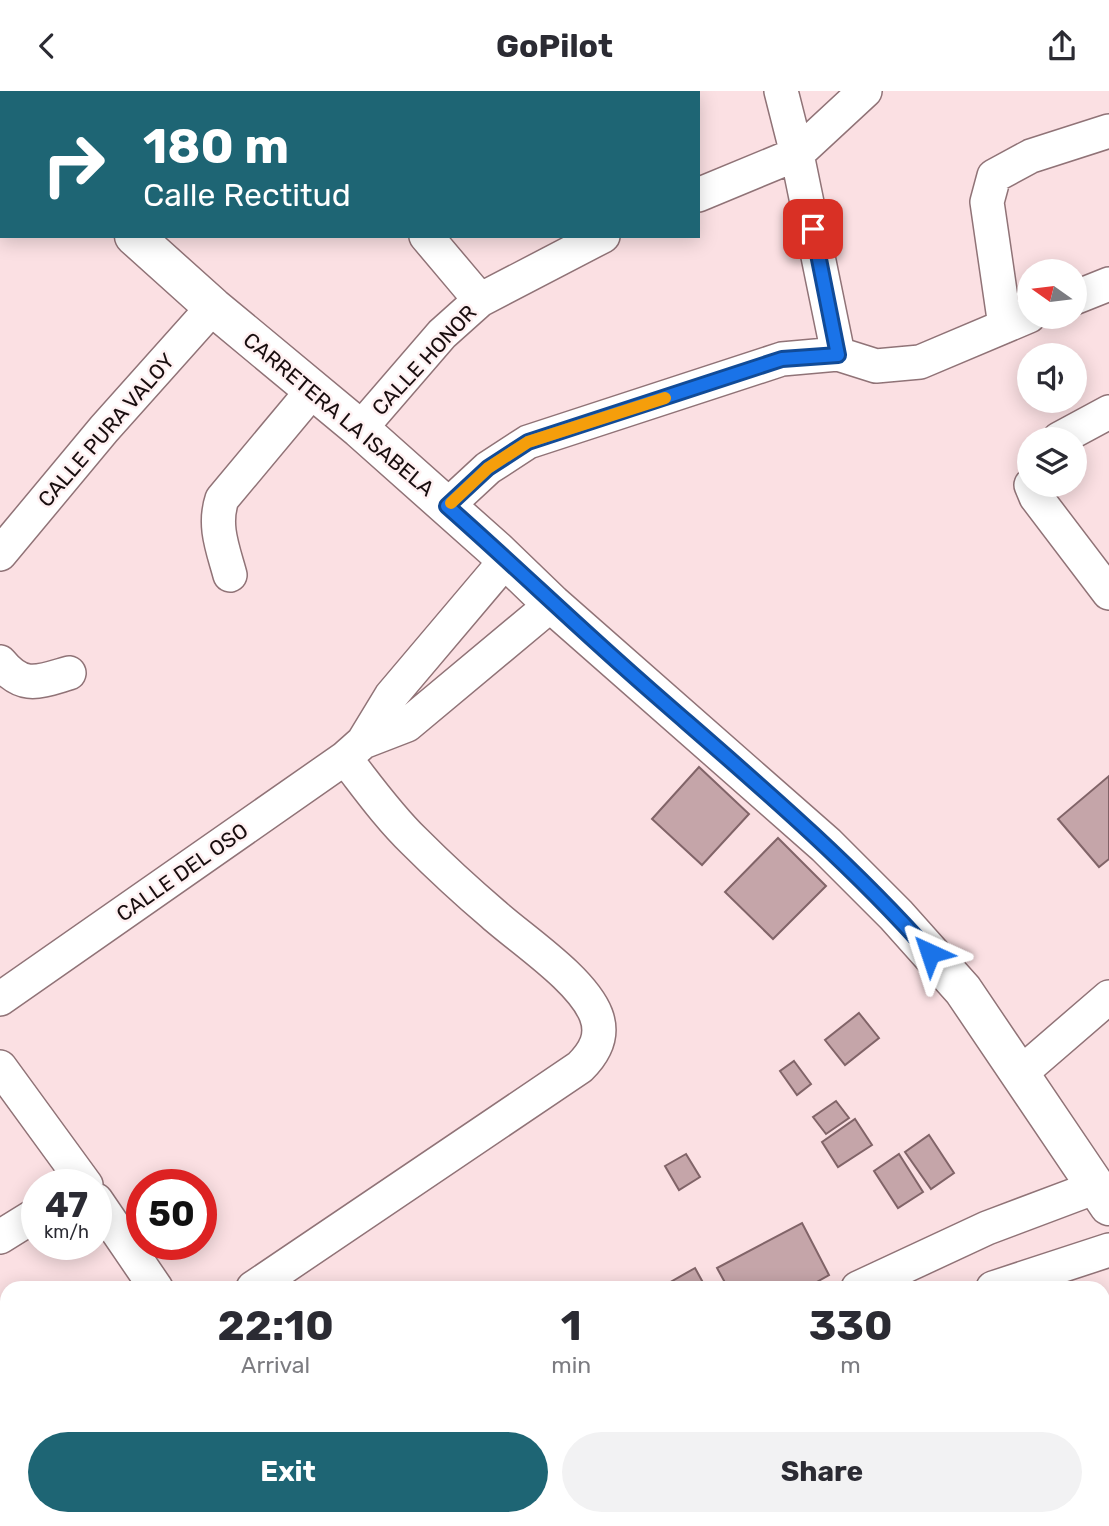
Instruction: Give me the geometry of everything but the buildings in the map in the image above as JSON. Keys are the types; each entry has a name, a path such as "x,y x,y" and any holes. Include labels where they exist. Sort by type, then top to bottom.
{"main road":[{"name":"CARRETERA LA ISABELA","path":"136,238 213,307 360,429 552,604 826,845 896,915 963,990 1102,1197"}],"street":[{"path":"781,91 797,154 838,355"},
{"path":"700,194 797,154 865,91"},
{"path":"447,506 488,468 528,442 782,359 838,355 877,366 920,362 1017,321 987,202 994,176 1031,156 1109,131"},
{"path":"428,238 480,300"},
{"name":"CALLE HONOR","path":"360,429 442,334 480,300 599,238"},
{"path":"1087,293 1109,284"},
{"name":"CALLE PURA VALOY","path":"0,554 104,429 213,307"},
{"path":"230,575 218,530 217,513 222,499 313,390"},
{"path":"1081,427 1109,412"},
{"path":"1036,497 1109,593"},
{"name":"CALLE DEL OSO","path":"354,750 391,696 506,560"},
{"name":"CALLE DEL OSO","path":"0,999 354,750 407,725 552,604"},
{"path":"0,662 10,674 23,681 37,683 69,673"},
{"path":"263,1281 580,1067 593,1054 599,1037 597,1018 588,1000 571,980 490,911 412,839 354,750"},
{"path":"1021,1073 1109,997"},
{"path":"0,1067 74,1169"},
{"path":"873,1281 987,1228 1102,1197"},
{"path":"112,1223 151,1281"},
{"path":"0,1237 21,1224"},
{"path":"1014,1281 1109,1250"}],"slow traffic":[{"path":"451,503 488,468 528,442 665,398"}],"route":[{"path":"813,229 838,355 782,359 528,442 488,468 447,506 552,604 826,845 930,953"}]}
